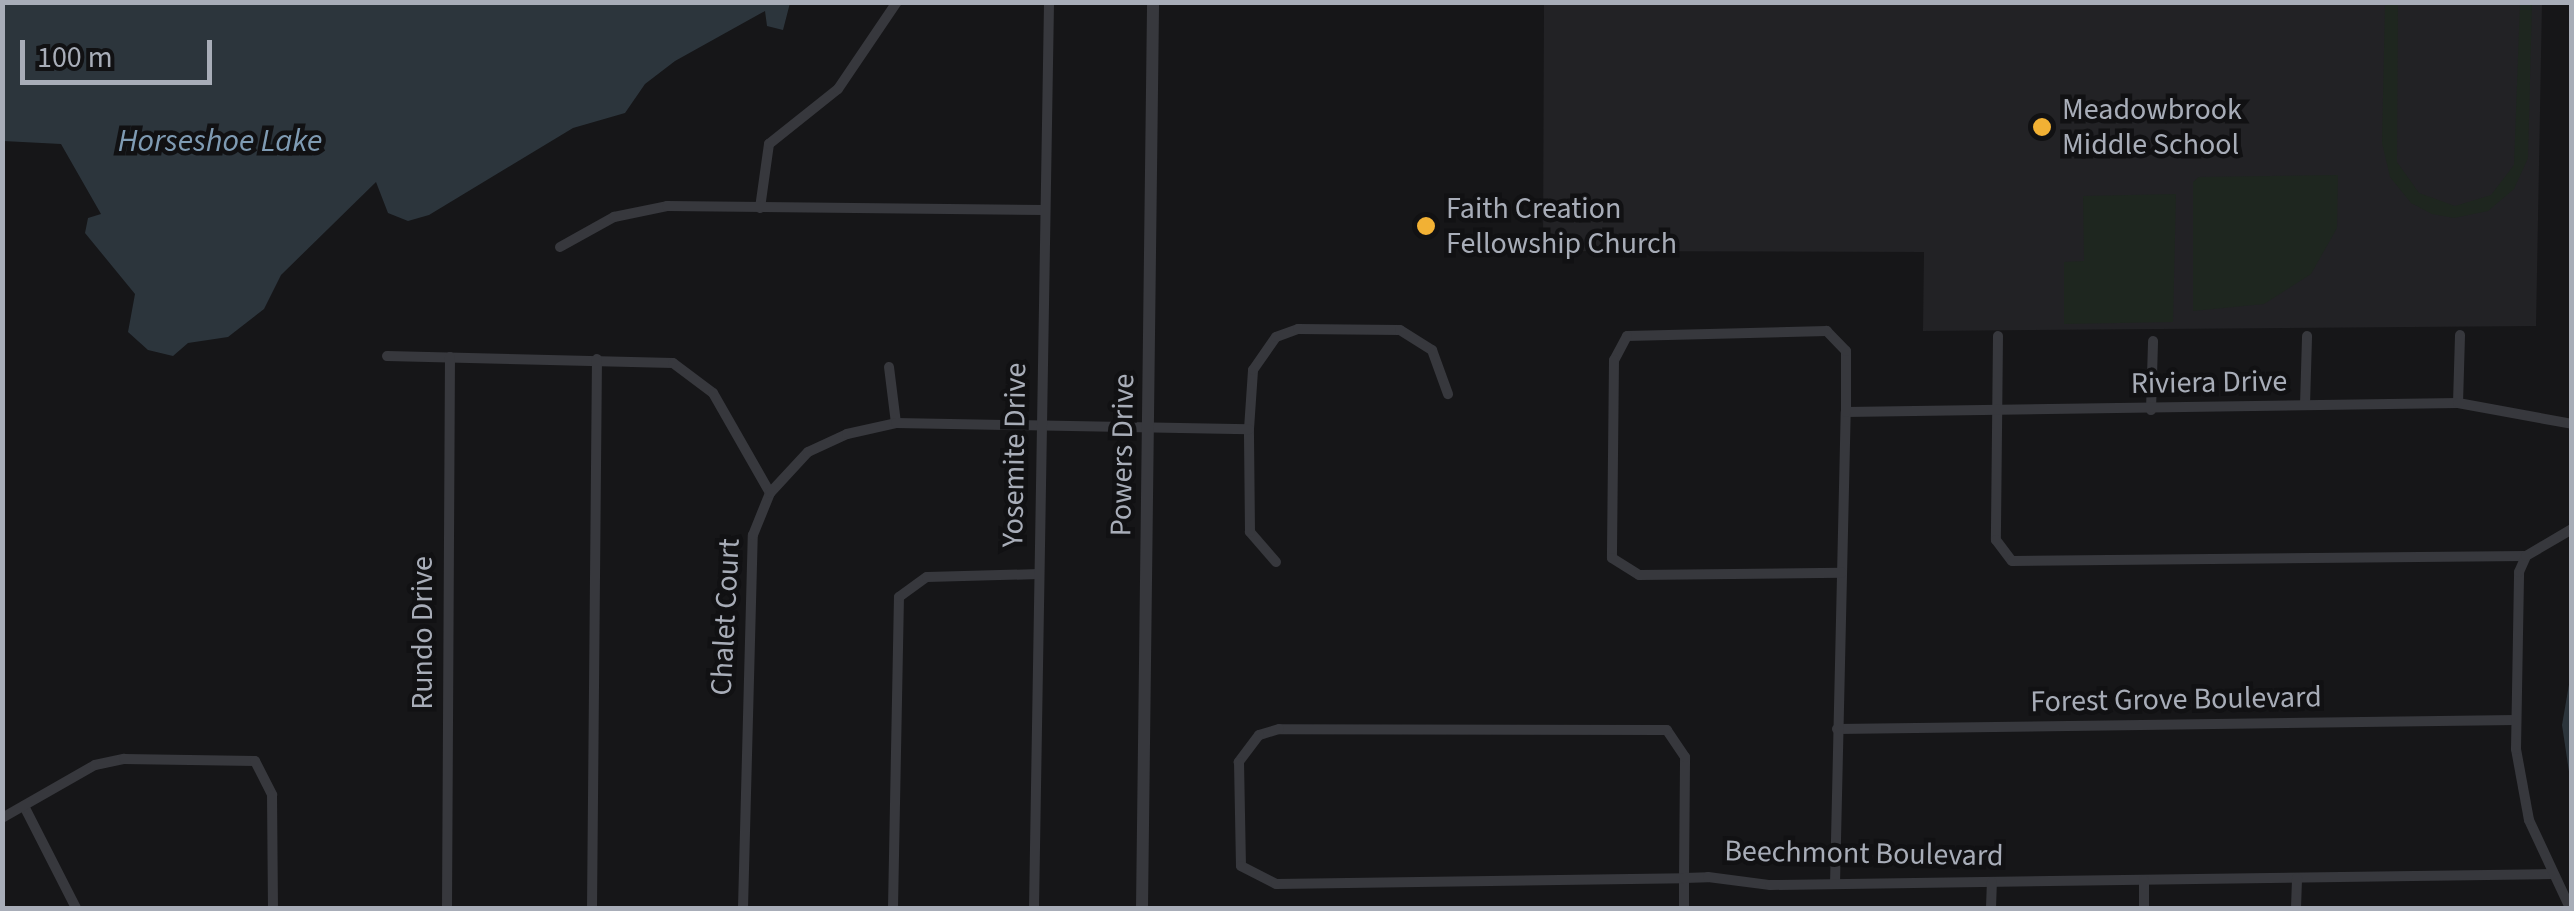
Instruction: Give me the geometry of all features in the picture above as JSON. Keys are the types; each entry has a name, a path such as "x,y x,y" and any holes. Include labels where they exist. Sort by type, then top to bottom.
{"street":[{"path":"760,208 770,144 838,89 897,2"},
{"name":"Yosemite Drive","path":"1034,908 1049,2"},
{"name":"Powers Drive","path":"1142,908 1153,2"},
{"path":"560,247 614,217 667,206 1044,210"},
{"path":"1276,562 1250,532 1249,429 1257,361 1276,338 1298,330 1382,328 1416,336 1432,350 1448,394"},
{"path":"1835,884 1846,412 1846,351 1838,338 1826,332 1627,336 1614,360 1609,542 1612,558 1639,574 1842,573"},
{"path":"2458,402 2460,334"},
{"path":"1998,336 1996,531 2002,554 2021,562 2526,556 2572,529"},
{"path":"2305,406 2307,336"},
{"path":"2151,410 2153,340"},
{"path":"387,356 652,359 694,373 713,392 770,493"},
{"name":"Rundo Drive","path":"447,908 450,357"},
{"path":"592,908 597,359"},
{"path":"888,367 896,423"},
{"name":"Riviera Drive","path":"1846,412 2458,402 2572,424"},
{"name":"Chalet Court","path":"743,908 747,580 753,535 770,493 808,452 847,434 896,423 1249,429"},
{"path":"2526,556 2517,584 2516,720 2524,804 2570,908"},
{"path":"893,908 899,597 927,577 1039,574"},
{"name":"Forest Grove Boulevard","path":"1837,729 2516,720"},
{"name":"Beechmont Boulevard","path":"1684,878 1684,758 1680,741 1650,726 1279,729 1244,748 1239,804 1241,866 1276,884 1684,878 1835,884 2553,874"},
{"path":"2,818 69,776 124,759 255,761 272,795 273,908"},
{"path":"24,806 76,908"},
{"path":"1684,878 1684,908"},
{"path":"2296,878 2296,908"},
{"path":"2144,880 2144,908"},
{"path":"1991,908 1992,882"}],"shaded area":[{"name":"Meadowbrook Middle School","path":"1544,3 2542,3 2536,326 1923,331 1924,252 1543,251"},
{"path":"2385,3 2398,3 2397,162 2419,193 2455,206 2491,195 2514,165 2520,3 2532,3 2528,158 2514,189 2488,211 2454,218 2432,214 2411,203 2390,177 2382,143"},
{"path":"2338,175 2337,228 2311,274 2264,304 2193,311 2193,182 2199,177"},
{"path":"2176,194 2173,322 2064,324 2064,262 2084,261 2083,196"}],"water":[{"name":"Horseshoe Lake","path":"2,3 790,3 783,30 767,26 765,11 675,61 645,84 625,113 573,128 429,215 408,221 388,213 376,182 281,275 264,309 228,337 188,343 173,356 148,350 128,332 135,294 85,233 88,218 101,214 61,144 3,141"},
{"path":"2571,673 2571,785 2562,725"}],"place":[{"name":"Meadowbrook Middle School","path":"2042,127"},
{"name":"Faith Creation Fellowship Church","path":"1426,226"}]}
